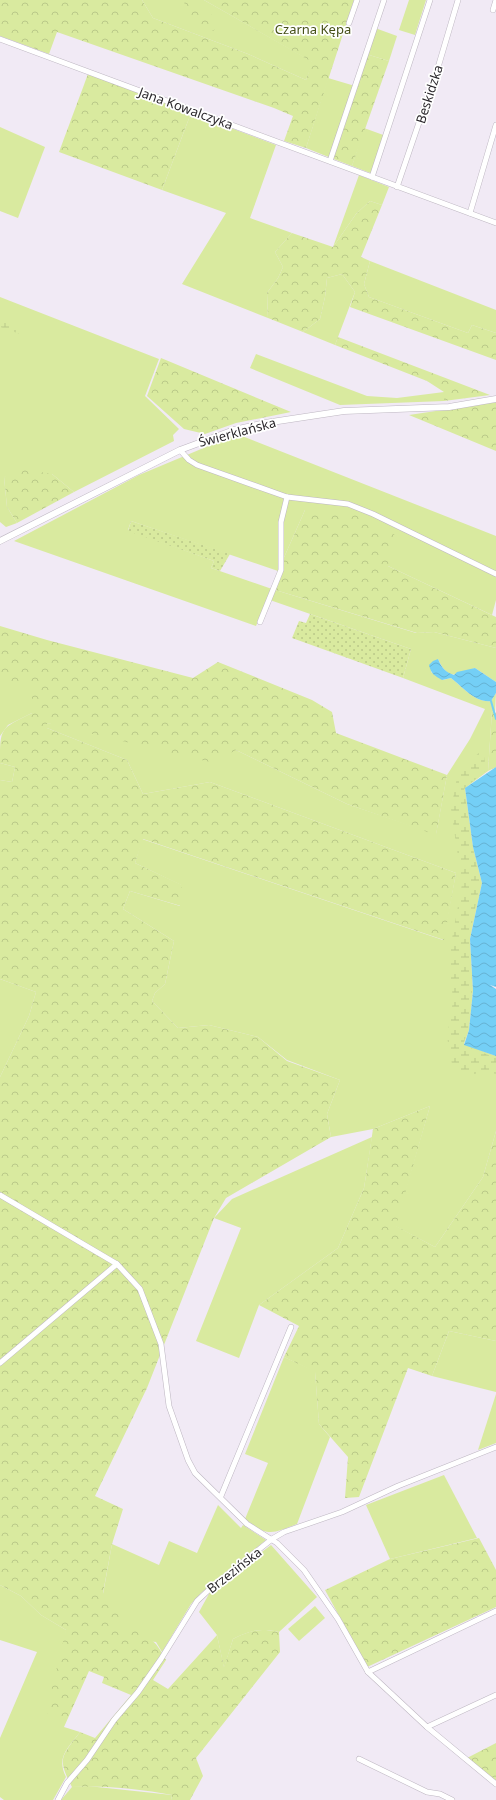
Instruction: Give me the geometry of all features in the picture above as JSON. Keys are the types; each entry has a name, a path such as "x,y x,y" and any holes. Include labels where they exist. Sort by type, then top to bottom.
{"street":[{"path":"349,23 357,0"},
{"path":"330,161 384,0"},
{"path":"372,177 430,0"},
{"name":"Beskidzka","path":"398,187 439,64 458,0"},
{"path":"493,10 496,0"},
{"name":"Jana Kowalczyka","path":"0,39 496,223"},
{"path":"470,213 496,125"},
{"name":"Świerklańska","path":"0,541 180,450 234,430 281,420 359,409 449,407 496,399"},
{"path":"180,450 197,465 287,497 348,504 373,514 496,574"},
{"path":"260,622 281,570 281,522 287,497"},
{"path":"0,1195 116,1264 140,1289 161,1344 169,1406 188,1460 196,1473 221,1496 247,1524 272,1539 285,1550 310,1579 338,1619 368,1672 427,1727 496,1784"},
{"path":"0,1363 116,1264"},
{"path":"221,1496 291,1327"},
{"name":"Brzezińska","path":"58,1800 67,1783 87,1760 114,1720 138,1692 161,1659 197,1601 212,1586 272,1539 284,1532 342,1512 398,1486 496,1447"},
{"path":"368,1672 496,1611"},
{"path":"427,1727 496,1695"},
{"path":"359,1759 426,1792 440,1794 452,1800"}],"green space":[{"name":"Czarna Kępa","path":"0,0 142,0 153,18 248,54 306,80 312,62 204,0 354,0 306,148 284,141 293,116 274,108 57,32 49,54 0,36"},
{"path":"142,0 204,0 313,62 306,80 248,54 153,18"},
{"path":"409,0 426,0 415,35 399,30"},
{"path":"184,1 194,3 204,9 220,24 213,31 196,25 189,19"},
{"path":"375,28 397,36 389,61 366,54"},
{"path":"366,54 389,61 352,166 331,158"},
{"path":"88,74 191,113 162,190 59,152"},
{"path":"328,78 355,86 331,158 306,148"},
{"path":"191,113 276,145 250,218 292,233 275,252 283,267 278,278 267,293 268,318 182,284 226,213 162,190"},
{"path":"0,127 45,147 18,218 0,211"},
{"path":"364,128 386,136 373,174 352,166"},
{"path":"359,175 389,187 382,205 370,201 356,214 333,247"},
{"path":"370,201 382,205 361,257 370,261 364,284 369,297 468,333 472,325 496,333 496,360 350,307 355,292 342,274 327,278 325,297 320,319 303,332 268,318 267,293 278,278 283,267 275,252 292,233 333,247 356,214"},
{"path":"370,261 496,310 496,333 472,325 468,333 369,297 364,284"},
{"path":"342,274 355,292 335,345 303,332 320,319 325,297 327,278"},
{"path":"0,297 159,359 145,396 179,429 173,435 174,441 74,492 52,474 4,477 7,507 17,523 6,527 0,522"},
{"path":"0,319 6,320 26,336 0,327"},
{"path":"338,337 490,395 444,401 444,392 427,381 335,345"},
{"path":"256,354 367,396 397,398 444,392 444,401 340,405 250,368"},
{"path":"161,358 291,412 236,423 205,434 184,429 147,396"},
{"path":"496,402 496,451 409,415"},
{"path":"237,434 496,536 496,600 492,615 388,566 305,510 278,571 131,521 128,530 214,561 211,568 272,589 416,633 434,632 496,648 496,682 475,668 458,674 449,673 445,671 438,659 431,672 443,680 451,678 470,694 480,700 491,701 496,693 495,712 492,711 488,771 465,788 473,847 482,883 470,939 473,991 469,1030 464,1044 496,1056 496,1131 483,1177 435,1247 395,1226 430,1106 373,1129 331,1137 327,1114 340,1080 287,1060 258,1037 209,1025 178,1028 152,1001 155,993 165,984 174,941 123,909 130,891 180,906 181,885 135,863 142,839 443,940 456,873 210,782 143,794 127,760 47,728 47,723 236,750 347,804 436,834 447,775 470,739 485,709 403,678 411,649 267,599 256,626 14,541 139,475"},
{"path":"23,469 52,474 74,492 17,523 7,507 4,477"},
{"path":"305,510 347,510 395,535 388,566 496,617 496,648 434,632 417,633 272,589 278,571"},
{"path":"131,521 230,554 220,571 211,568 214,561 128,531"},
{"path":"310,614 411,649 403,678 292,638 299,621 306,623"},
{"path":"0,626 47,640 193,678 218,662 312,700 332,712 336,733 447,775 436,835 347,804 236,750 214,763 47,723 47,728 127,760 143,794 210,782 456,873 444,940 143,839 135,863 182,885 181,906 130,891 123,909 174,941 165,984 155,993 152,1001 178,1028 209,1025 258,1037 287,1061 340,1080 327,1114 331,1137 226,1198 214,1218 147,1388 95,1496 123,1509 112,1544 103,1593 121,1615 120,1637 134,1630 153,1642 162,1653 166,1660 153,1680 168,1689 217,1635 224,1667 233,1639 260,1630 279,1632 280,1652 196,1758 203,1776 190,1800 171,1800 172,1795 135,1789 110,1787 72,1787 64,1770 63,1758 65,1753 80,1732 95,1738 131,1695 102,1683 104,1677 89,1671 64,1727 46,1712 66,1630 41,1615 21,1596 0,1585 0,1077 29,1016 36,992 0,979 0,780 12,782 15,767 0,763 0,742 4,730 8,726 32,713 32,684 0,683"},
{"path":"0,683 32,683 32,713 8,725 0,736"},
{"path":"492,711 496,713 496,767 488,771"},
{"path":"483,749 486,770 464,789 471,838 480,883 469,939 472,991 468,1029 463,1045 496,1058 496,1074 485,1072 464,1076 452,1064 447,1037 453,1001 449,955 462,884 451,809 458,772"},
{"path":"0,763 15,767 12,782 0,780"},
{"path":"0,979 36,992 29,1016 0,1077"},
{"path":"430,1106 396,1226 435,1247 483,1177 496,1131 496,1341 449,1331 432,1376 408,1368 359,1497 345,1498 348,1457 319,1424 315,1372 284,1357 299,1326 259,1305 338,1248 364,1188 373,1129"},
{"path":"372,1137 364,1188 338,1248 259,1305 239,1358 196,1341 241,1228 214,1218 232,1199"},
{"path":"449,1331 496,1341 496,1392 432,1376"},
{"path":"284,1357 315,1371 319,1424 330,1437 297,1524 275,1532 270,1532 259,1529 245,1519 268,1463 245,1454"},
{"path":"496,1394 496,1443 478,1450"},
{"path":"444,1475 477,1538 390,1559 366,1505"},
{"path":"218,1505 241,1528 243,1525 266,1540 201,1593 191,1604 162,1652 156,1642 120,1638 103,1594 112,1544 159,1565 169,1541 197,1553"},
{"path":"479,1538 496,1570 496,1607 367,1667 325,1590 390,1559"},
{"path":"271,1545 317,1597 279,1632 261,1630 233,1639 224,1668 217,1635 199,1612 210,1592"},
{"path":"0,1585 21,1596 41,1615 66,1630 64,1727 80,1732 68,1748 63,1758 62,1764 66,1777 53,1800 4,1800 0,1797 0,1738 37,1652 0,1640"},
{"path":"315,1606 325,1618 299,1641 288,1629"},
{"path":"496,1743 496,1784 467,1758"},
{"path":"88,1786 172,1795 171,1800 61,1800 72,1787"}],"water":[{"path":"438,659 444,669 451,674 454,675 457,672 475,668 496,682 496,693 491,701 480,700 474,697 451,678 442,680 435,676 429,665"},
{"path":"496,767 496,987 490,985 496,989 496,1056 464,1045 469,1030 473,991 470,939 482,883 473,847 465,788"}],"waterway":[{"path":"491,701 496,719"}]}
